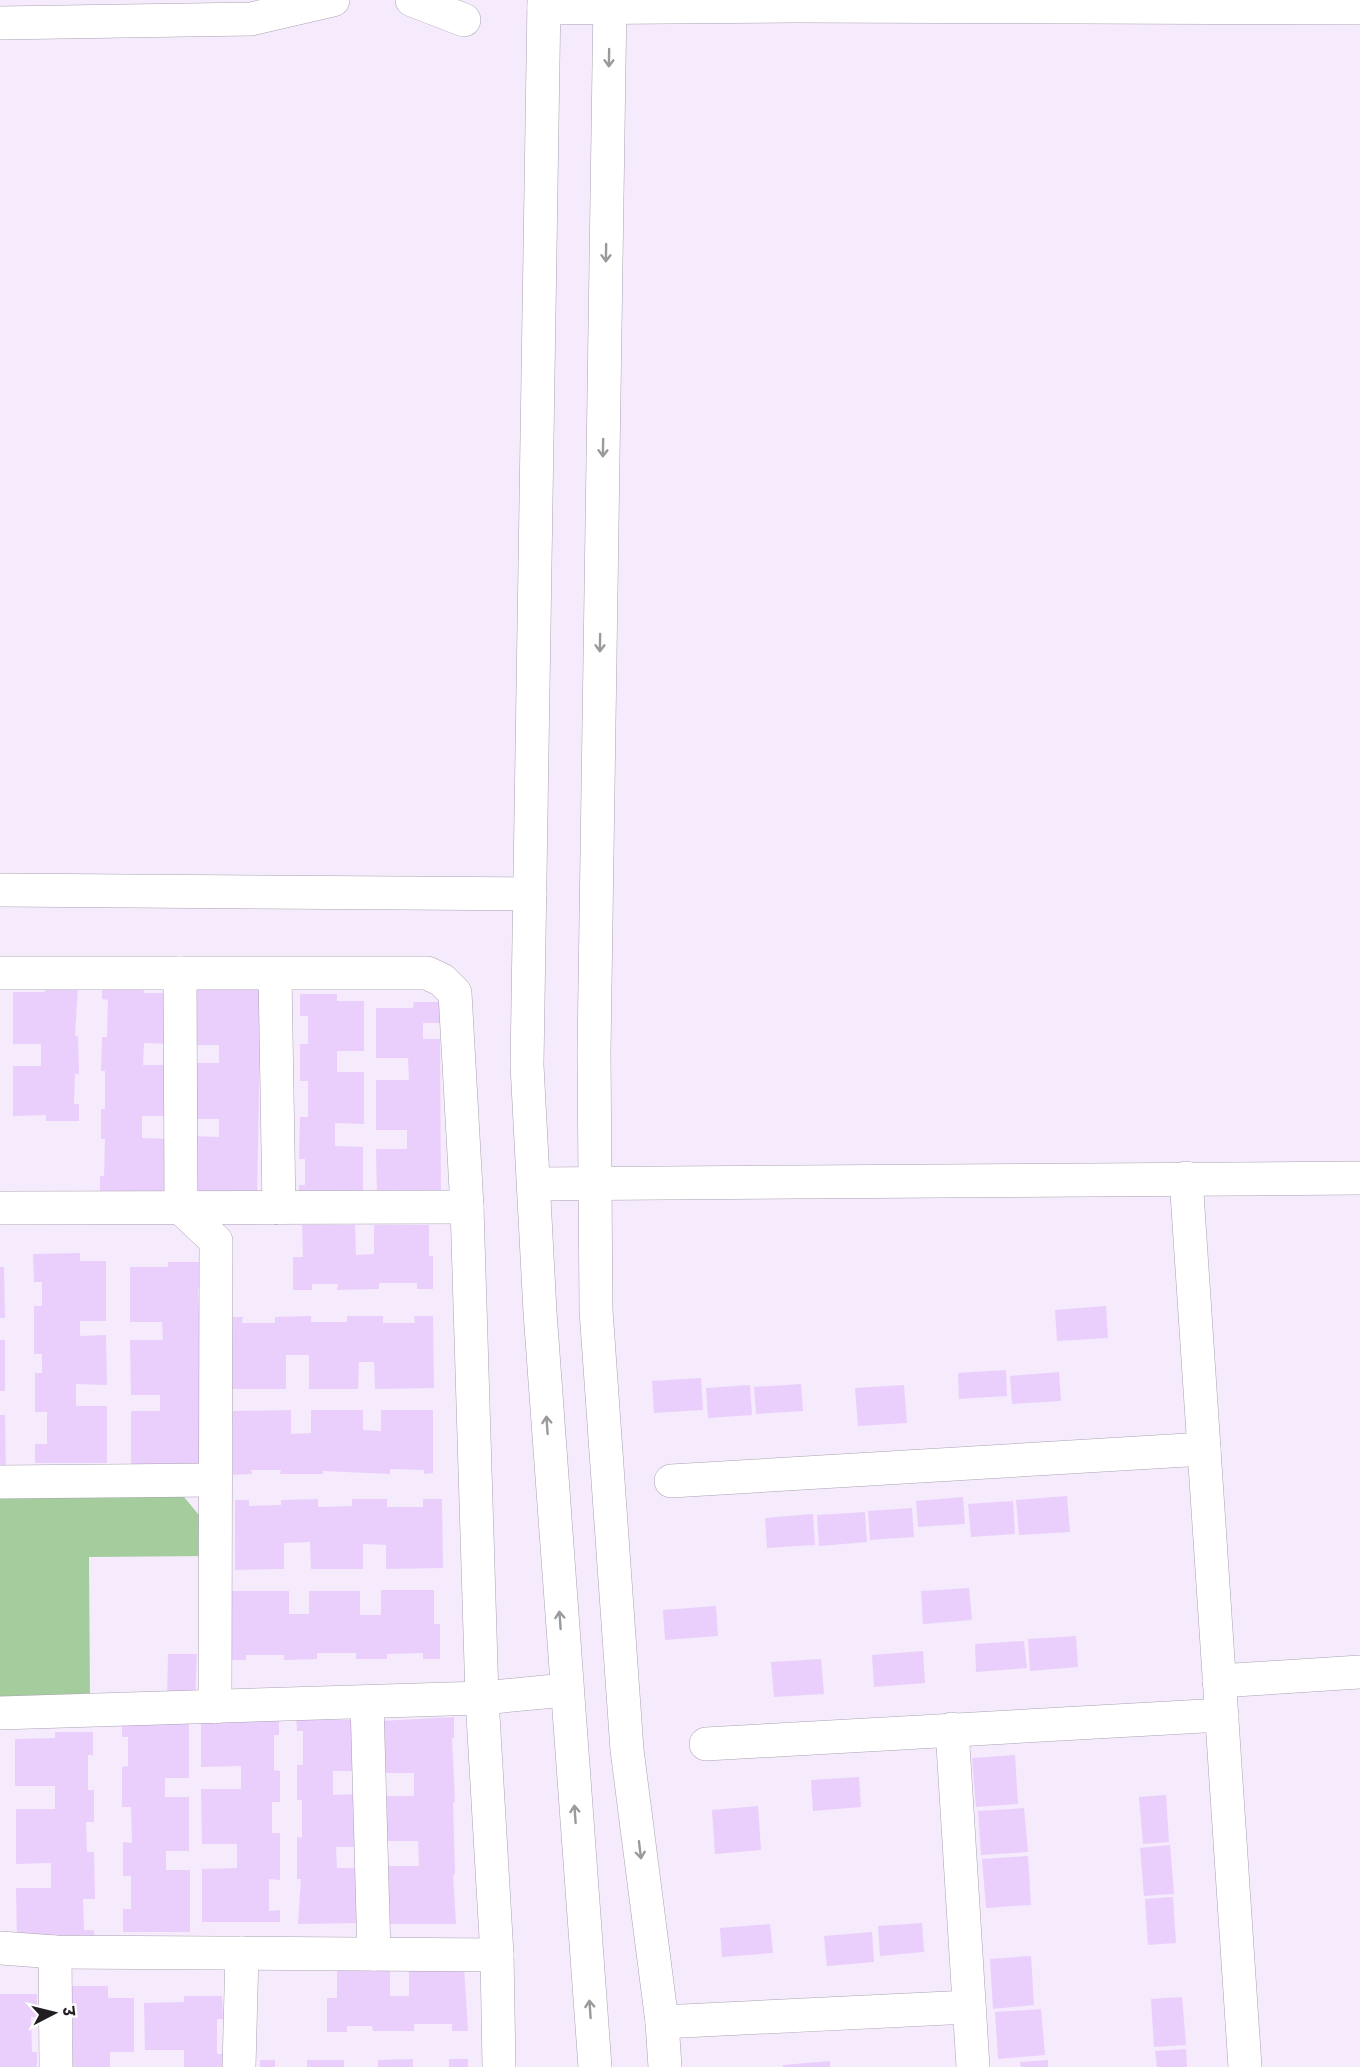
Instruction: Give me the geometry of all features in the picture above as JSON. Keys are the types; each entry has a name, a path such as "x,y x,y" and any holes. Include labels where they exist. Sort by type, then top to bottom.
{"street":[{"path":"0,23 251,20 333,0"},
{"path":"412,0 464,20"},
{"path":"595,2067 565,1690 527,1065 544,4 1360,8"},
{"path":"610,4 594,1052 596,1310 627,1750 662,2022 665,2067"},
{"path":"0,890 530,894"},
{"path":"0,973 427,974 442,980 455,993 467,1207 482,1698 497,1955 499,2067"},
{"path":"180,974 181,1208 216,1241 213,1480 215,1707"},
{"path":"275,974 279,1208"},
{"path":"1186,1178 1245,2067"},
{"path":"534,1184 921,1183 1186,1178 1360,1178"},
{"path":"0,1208 467,1207"},
{"path":"671,1481 1204,1449"},
{"path":"0,1482 213,1480"},
{"path":"1219,1681 1360,1672"},
{"path":"0,1713 482,1698 565,1690"},
{"path":"367,1702 374,1954"},
{"path":"706,1744 1222,1715"},
{"path":"952,1729 973,2067"},
{"path":"0,1948 55,1952 497,1955"},
{"path":"55,1952 57,2067"},
{"path":"239,2067 242,1953"},
{"path":"662,2022 969,2007"}],"green space":[{"path":"0,1494 184,1497 208,1526 209,1556 89,1557 90,1703 0,1710"}],"building":[{"path":"102,986 143,987 144,993 171,993 170,1044 144,1043 143,1065 170,1065 169,1116 142,1116 142,1138 169,1139 169,1192 100,1192 100,1176 104,1176 105,1139 101,1139 101,1109 105,1109 105,1071 101,1071 102,1037 107,1037 108,1000 102,999"},
{"path":"78,987 75,1036 78,1036 79,1074 75,1074 74,1104 79,1104 79,1121 46,1121 46,1115 13,1116 13,1066 41,1066 41,1044 13,1044 13,992 45,992 44,988"},
{"path":"193,987 261,989 257,1197 188,1195 190,1136 219,1137 219,1119 190,1119 192,1063 219,1063 219,1045 192,1045"},
{"path":"300,994 337,994 337,1001 364,1001 364,1051 337,1051 337,1072 364,1072 364,1124 335,1123 335,1146 363,1147 363,1200 299,1199 299,1185 305,1185 305,1159 299,1159 300,1117 308,1117 308,1081 300,1081 300,1044 308,1044 308,1016 300,1016"},
{"path":"414,1002 446,1002 446,1023 423,1023 423,1039 440,1039 441,1196 377,1197 376,1149 407,1149 407,1130 376,1130 376,1080 409,1080 408,1058 376,1058 376,1008 413,1008"},
{"path":"302,1225 355,1225 356,1255 374,1254 374,1225 429,1225 429,1256 433,1256 433,1289 417,1289 417,1283 379,1283 379,1289 337,1290 338,1284 312,1284 312,1290 293,1290 293,1257 303,1257"},
{"path":"80,1253 80,1261 106,1261 106,1321 80,1321 80,1336 106,1335 107,1385 76,1384 76,1406 107,1406 107,1463 35,1463 35,1444 47,1444 47,1412 35,1412 35,1373 42,1373 42,1354 34,1354 34,1306 42,1306 42,1282 34,1282 33,1254"},
{"path":"168,1262 205,1262 205,1288 198,1288 199,1314 205,1313 206,1471 131,1472 131,1411 160,1411 160,1395 131,1395 130,1340 163,1340 162,1322 130,1322 130,1267 168,1267"},
{"path":"0,1267 4,1267 5,1318 0,1318"},
{"path":"1106,1306 1108,1338 1057,1341 1055,1310"},
{"path":"311,1316 311,1322 347,1322 347,1316 383,1316 383,1323 415,1323 414,1316 433,1316 434,1388 375,1389 374,1362 359,1362 358,1389 309,1389 309,1355 286,1355 286,1389 230,1389 230,1317 243,1317 242,1323 275,1323 275,1317"},
{"path":"0,1340 5,1340 5,1391 0,1391"},
{"path":"1006,1370 1007,1396 959,1399 958,1373"},
{"path":"1059,1372 1061,1401 1012,1404 1010,1376"},
{"path":"701,1378 703,1410 654,1413 652,1381"},
{"path":"801,1384 803,1411 756,1414 754,1387"},
{"path":"750,1385 752,1415 708,1418 706,1388"},
{"path":"904,1385 907,1423 858,1426 855,1388"},
{"path":"291,1410 291,1434 311,1433 311,1410 363,1410 363,1430 381,1431 381,1410 433,1410 433,1473 424,1474 424,1470 390,1469 390,1474 323,1471 323,1474 280,1474 281,1470 251,1470 252,1474 233,1475 233,1411"},
{"path":"0,1415 5,1415 6,1477 0,1477"},
{"path":"1067,1496 1070,1532 1019,1535 1016,1500"},
{"path":"963,1497 965,1524 918,1527 916,1501"},
{"path":"318,1499 318,1507 352,1506 352,1499 387,1499 387,1507 423,1507 423,1499 442,1499 443,1568 386,1569 386,1545 363,1544 363,1569 311,1569 310,1542 284,1543 284,1569 235,1570 235,1500 249,1500 249,1506 281,1505 281,1500"},
{"path":"1013,1501 1015,1534 971,1537 968,1504"},
{"path":"912,1508 914,1537 870,1540 868,1511"},
{"path":"865,1512 867,1542 819,1546 817,1515"},
{"path":"813,1514 815,1545 767,1548 765,1518"},
{"path":"969,1588 972,1620 923,1624 921,1591"},
{"path":"381,1590 434,1590 434,1624 440,1624 440,1659 423,1659 423,1653 387,1654 387,1659 356,1659 356,1653 317,1653 317,1659 284,1660 284,1655 246,1655 246,1660 227,1660 226,1591 289,1591 289,1614 309,1614 309,1591 360,1591 360,1615 381,1615"},
{"path":"716,1606 718,1636 665,1640 663,1610"},
{"path":"1076,1636 1078,1667 1030,1671 1028,1639"},
{"path":"1024,1641 1027,1668 976,1672 975,1644"},
{"path":"923,1651 925,1683 874,1687 872,1655"},
{"path":"168,1654 197,1654 195,1700 167,1699"},
{"path":"821,1659 824,1694 774,1697 771,1662"},
{"path":"122,1711 189,1723 189,1778 165,1778 165,1797 189,1797 189,1851 166,1851 166,1870 190,1870 190,1932 123,1932 123,1909 131,1909 131,1876 123,1876 123,1842 132,1843 131,1807 122,1807 122,1767 128,1766 128,1737 122,1737"},
{"path":"279,1712 279,1735 274,1735 274,1770 280,1771 280,1802 272,1802 272,1833 280,1833 280,1880 269,1879 269,1911 280,1910 280,1922 202,1922 202,1869 237,1868 237,1844 202,1844 201,1789 241,1789 241,1766 201,1767 201,1719"},
{"path":"331,1714 331,1720 360,1720 361,1771 333,1771 333,1795 361,1794 361,1847 336,1847 337,1868 361,1868 362,1923 298,1924 301,1879 297,1879 297,1837 302,1838 302,1800 297,1800 297,1765 303,1765 303,1731 297,1731 296,1715"},
{"path":"454,1717 454,1738 452,1738 455,1875 453,1875 456,1924 381,1924 381,1866 419,1866 418,1841 381,1841 380,1796 414,1796 414,1773 380,1773 380,1721"},
{"path":"55,1732 93,1732 93,1755 88,1755 88,1790 94,1790 94,1822 86,1822 87,1852 94,1852 95,1899 83,1899 84,1930 94,1930 95,1942 17,1942 16,1888 51,1888 51,1863 16,1864 16,1809 55,1809 55,1786 15,1786 15,1739 55,1738"},
{"path":"1015,1755 1018,1804 976,1807 972,1758"},
{"path":"859,1777 861,1807 813,1811 811,1780"},
{"path":"1166,1795 1169,1842 1143,1844 1139,1797"},
{"path":"758,1806 761,1850 715,1854 712,1810"},
{"path":"1024,1808 1028,1852 981,1855 978,1811"},
{"path":"1170,1845 1174,1894 1144,1896 1140,1848"},
{"path":"1028,1856 1031,1905 986,1908 982,1859"},
{"path":"1173,1897 1176,1943 1148,1945 1145,1899"},
{"path":"922,1923 924,1952 880,1956 878,1926"},
{"path":"770,1924 773,1953 722,1957 720,1928"},
{"path":"872,1932 874,1962 827,1966 824,1936"},
{"path":"1031,1956 1034,2005 993,2009 990,1959"},
{"path":"464,1966 468,2031 452,2031 452,2024 414,2024 414,2031 373,2031 372,2026 347,2026 347,2032 327,2032 327,1998 337,1998 337,1967 390,1967 390,1996 409,1996 409,1967"},
{"path":"66,1986 108,1986 108,1998 134,1998 134,2052 110,2052 110,2067 67,2067 67,2041 73,2041 73,2012 67,2011"},
{"path":"0,1994 37,1994 37,2017 31,2017 32,2052 37,2052 37,2067 0,2067"},
{"path":"184,1996 222,1996 223,2019 217,2019 217,2054 223,2054 223,2067 184,2067 184,2050 145,2050 144,2003 184,2002"},
{"path":"1182,1997 1186,2045 1154,2047 1151,1999"},
{"path":"1041,2009 1045,2055 998,2059 995,2012"},
{"path":"1186,2049 1187,2067 1157,2067 1155,2051"},
{"path":"413,2059 413,2067 378,2067 378,2060"},
{"path":"449,2059 468,2059 468,2067 449,2067"},
{"path":"260,2060 275,2060 275,2067 260,2067"},
{"path":"307,2060 344,2060 344,2067 307,2067"},
{"path":"1048,2060 1048,2067 1021,2067 1020,2062"},
{"path":"830,2061 830,2067 783,2067 783,2065"}]}
